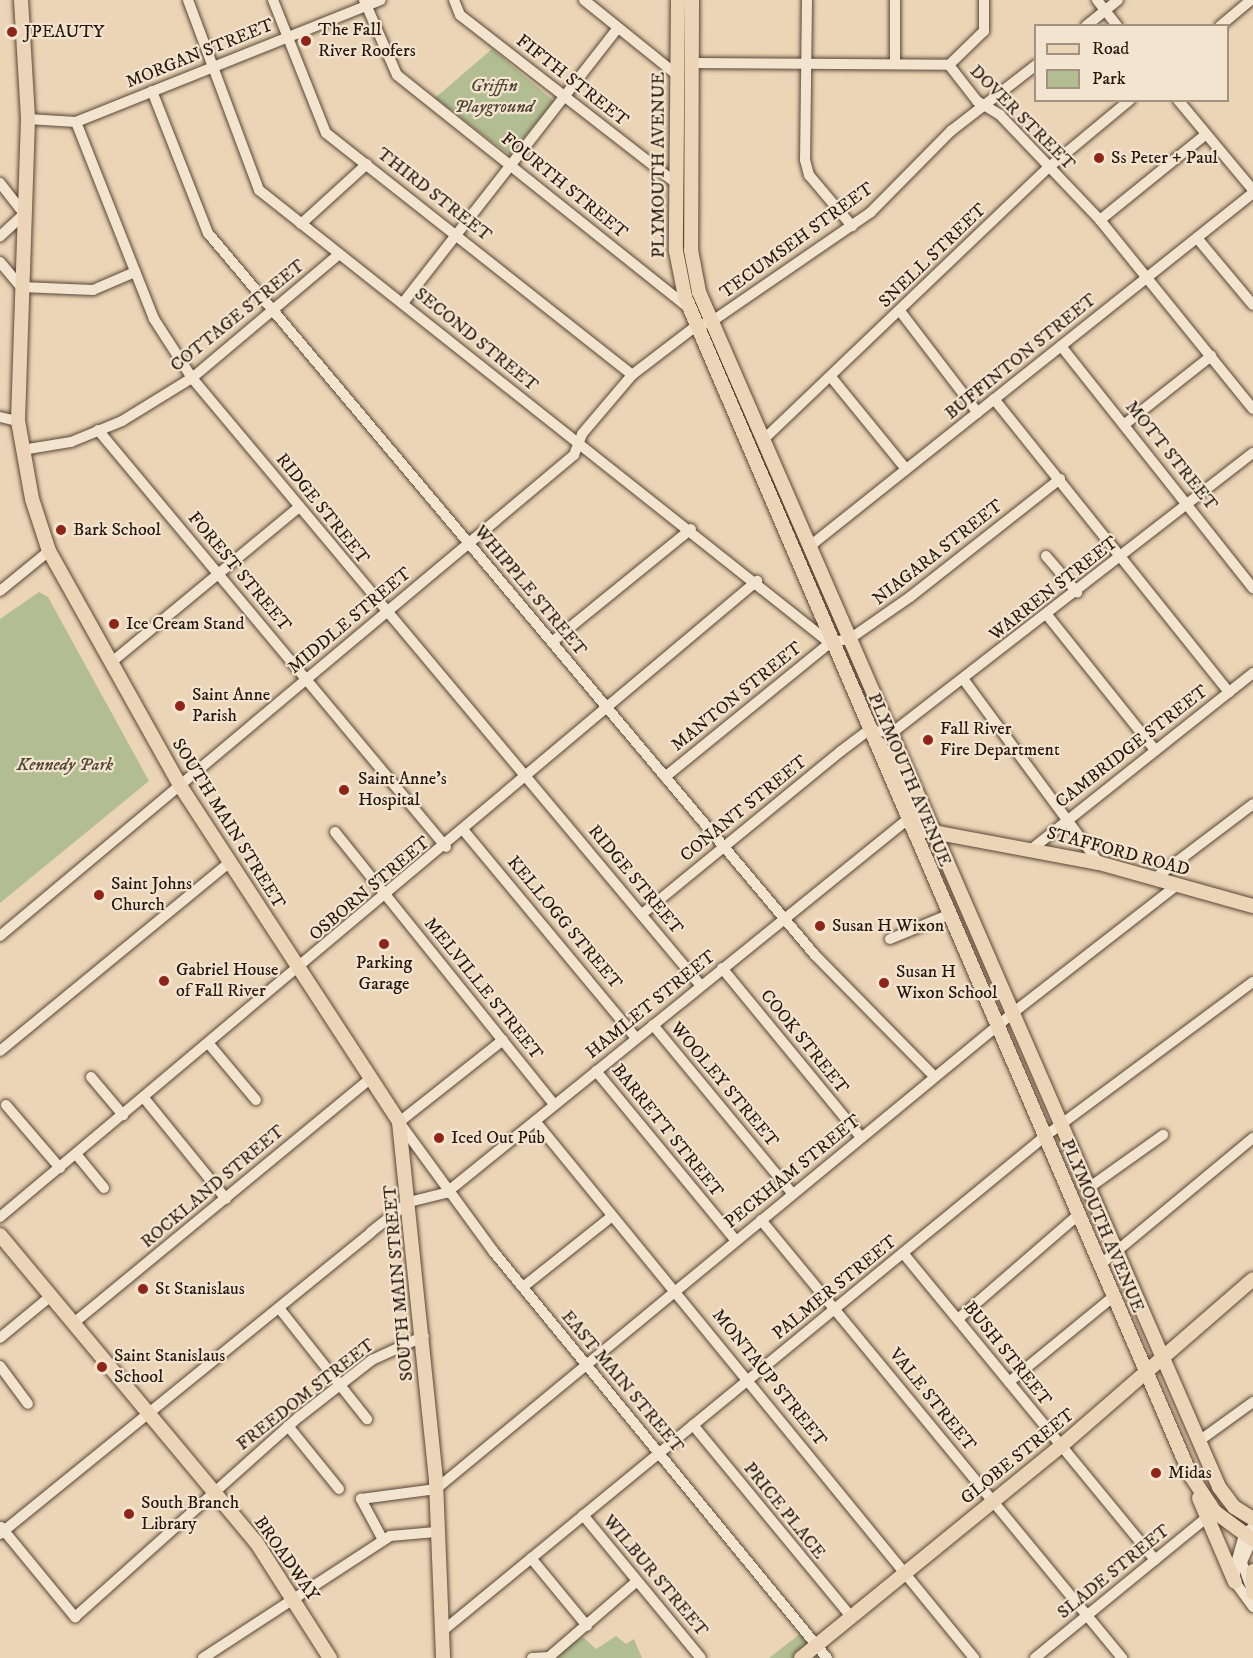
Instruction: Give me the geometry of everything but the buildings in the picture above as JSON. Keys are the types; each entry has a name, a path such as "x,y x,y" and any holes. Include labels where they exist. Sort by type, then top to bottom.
{"main road":[{"name":"SOUTH MAIN STREET","path":"21,0 28,119 18,421 22,450 49,551 113,661 179,784 399,1122 424,1336 436,1489 436,1532 445,1629 443,1658"},
{"name":"PLYMOUTH AVENUE","path":"678,0 676,259 689,308 830,643 1113,1297 1210,1515 1235,1582"},
{"name":"PLYMOUTH AVENUE","path":"692,0 691,258 711,322 893,732 1199,1441 1226,1497 1253,1519"},
{"path":"868,731 899,771 923,826 936,832"},
{"name":"STAFFORD ROAD","path":"936,832 1033,848 1099,863 1253,906"},
{"name":"BROADWAY","path":"0,1235 52,1294 214,1491 292,1597 330,1658"},
{"name":"GLOBE STREET","path":"801,1658 1147,1374 1163,1357 1253,1279"},
{"path":"1210,1515 1251,1535"},
{"path":"1253,1571 1253,1593"}],"street":[{"name":"SECOND STREET","path":"188,0 259,190 579,444 757,581 830,643"},
{"name":"THIRD STREET","path":"273,0 326,133 457,233 632,375"},
{"name":"MORGAN STREET","path":"28,119 76,122 365,3 381,0"},
{"name":"FIFTH STREET","path":"454,0 460,15 676,183"},
{"path":"584,0 677,75"},
{"path":"807,0 808,175 852,226"},
{"path":"895,0 895,64"},
{"path":"949,65 984,31 984,0"},
{"path":"1097,0 1115,24"},
{"path":"1089,24 1118,0"},
{"path":"1222,24 1250,0"},
{"name":"FOURTH STREET","path":"365,3 397,75 689,308"},
{"path":"404,303 510,163 618,28"},
{"name":"DOVER STREET","path":"692,63 949,65 1100,220 1149,276 1253,409"},
{"name":"TECUMSEH STREET","path":"696,326 711,322 852,226 985,104 1034,66"},
{"name":"WHIPPLE STREET","path":"152,91 208,233 276,309 469,545 783,918 935,1077"},
{"name":"SNELL STREET","path":"763,440 1048,168 1128,102"},
{"path":"1180,102 1253,192"},
{"name":"RIDGE STREET","path":"76,122 135,272 164,336 192,378 386,613 701,986"},
{"path":"1100,220 1205,135"},
{"path":"302,224 367,164"},
{"path":"0,183 24,214 0,236"},
{"name":"BUFFINTON STREET","path":"810,546 1253,192"},
{"path":"1197,238 1253,305"},
{"name":"COTTAGE STREET","path":"22,450 98,430 192,378 339,254"},
{"path":"0,262 21,287 93,290 135,272"},
{"path":"900,311 978,412"},
{"name":"MIDDLE STREET","path":"0,936 574,455 607,398 632,375 696,326"},
{"name":"MOTT STREET","path":"1061,346 1189,504 1253,588"},
{"path":"1125,424 1210,356"},
{"path":"831,376 906,469"},
{"path":"994,399 1229,692"},
{"path":"0,416 18,421"},
{"name":"FOREST STREET","path":"98,430 308,678 446,847"},
{"name":"WARREN STREET","path":"893,732 964,680 1253,453"},
{"name":"NIAGARA STREET","path":"830,643 851,638 1060,479"},
{"path":"113,661 299,507"},
{"path":"552,642 691,530"},
{"path":"0,591 49,551"},
{"path":"1046,556 1077,592"},
{"name":"OSBORN STREET","path":"0,1218 609,711 757,581"},
{"path":"1047,615 1155,750"},
{"name":"MANTON STREET","path":"665,777 830,643"},
{"name":"CAMBRIDGE STREET","path":"1033,848 1069,816 1253,673"},
{"path":"964,680 1069,816 1099,863"},
{"path":"868,731 893,732"},
{"name":"CONANT STREET","path":"642,914 723,846 868,731"},
{"path":"1154,879 1253,804"},
{"name":"HAMLET STREET","path":"409,1203 446,1192 907,820"},
{"name":"MELVILLE STREET","path":"335,832 554,1104"},
{"name":"KELLOGG STREET","path":"465,832 636,1038"},
{"path":"0,1051 230,862"},
{"name":"PECKHAM STREET","path":"436,1489 585,1363 1014,1012 1176,886"},
{"path":"890,939 948,915"},
{"name":"COOK STREET","path":"722,968 861,1137"},
{"name":"PALMER STREET","path":"445,1629 1044,1137 1253,982"},
{"name":"WOOLEY STREET","path":"653,1025 792,1193"},
{"path":"399,1122 503,1040"},
{"path":"209,1044 256,1100"},
{"name":"BARRETT STREET","path":"596,1071 735,1241"},
{"path":"90,1077 123,1115"},
{"name":"ROCKLAND STREET","path":"75,1322 371,1078"},
{"path":"144,1098 226,1199"},
{"path":"6,1105 60,1168"},
{"name":"MONTAUP STREET","path":"535,1121 611,1216 749,1379 974,1658"},
{"name":"EAST MAIN STREET","path":"399,1122 446,1192 827,1658"},
{"path":"1090,1187 1162,1135"},
{"path":"1100,1265 1253,1138"},
{"path":"76,1154 104,1188"},
{"path":"1,1530 409,1203"},
{"path":"958,1319 1078,1215"},
{"path":"523,1287 611,1216"},
{"name":"VALE STREET","path":"761,1220 1122,1658"},
{"name":"BUSH STREET","path":"903,1253 1155,1560"},
{"path":"0,1338 52,1294"},
{"path":"1009,1382 1113,1297"},
{"path":"279,1308 368,1419"},
{"name":"FREEDOM STREET","path":"1,1530 75,1617 214,1491 340,1384 372,1360 424,1336"},
{"path":"0,1366 28,1404"},
{"path":"1199,1441 1253,1402"},
{"name":"PRICE PLACE","path":"693,1425 851,1617"},
{"path":"288,1426 339,1490"},
{"path":"383,1540 361,1499 436,1489"},
{"name":"WILBUR STREET","path":"583,1515 701,1658"},
{"name":"SLADE STREET","path":"1035,1658 1210,1515"},
{"path":"203,1658 292,1597 383,1540 436,1532"},
{"path":"1251,1535 1235,1582 1253,1607"},
{"path":"1251,1535 1242,1562 1253,1593"},
{"path":"531,1558 587,1626"},
{"path":"532,1658 549,1657 638,1581"}],"green space":[{"name":"Griffin Playground","path":"492,49 554,101 510,155 435,98"},
{"name":"Kennedy Park","path":"39,592 48,597 149,781 0,903 0,619"},
{"path":"805,1630 827,1658 769,1658"},
{"path":"616,1636 626,1644 634,1639 642,1658 534,1658 547,1657 583,1637 596,1649"}],"place":[{"name":"JPEAUTY","path":"12,32"},
{"name":"The Fall River Roofers","path":"306,41"},
{"name":"Ss Peter + Paul","path":"1099,158"},
{"name":"Bark School","path":"61,530"},
{"name":"Ice Cream Stand","path":"114,624"},
{"name":"Saint Anne Parish","path":"180,706"},
{"name":"Fall River Fire Department","path":"928,740"},
{"name":"Saint Anne's Hospital","path":"344,790"},
{"name":"Saint Johns Church","path":"99,895"},
{"name":"Susan H Wixon","path":"820,926"},
{"name":"Parking Garage","path":"384,944"},
{"name":"Gabriel House of Fall River","path":"164,981"},
{"name":"Susan H Wixon School","path":"884,983"},
{"name":"Iced Out Pub","path":"439,1138"},
{"name":"St Stanislaus","path":"143,1289"},
{"name":"Saint Stanislaus School","path":"102,1367"},
{"name":"Midas","path":"1156,1473"},
{"name":"South Branch Library","path":"129,1514"}]}
